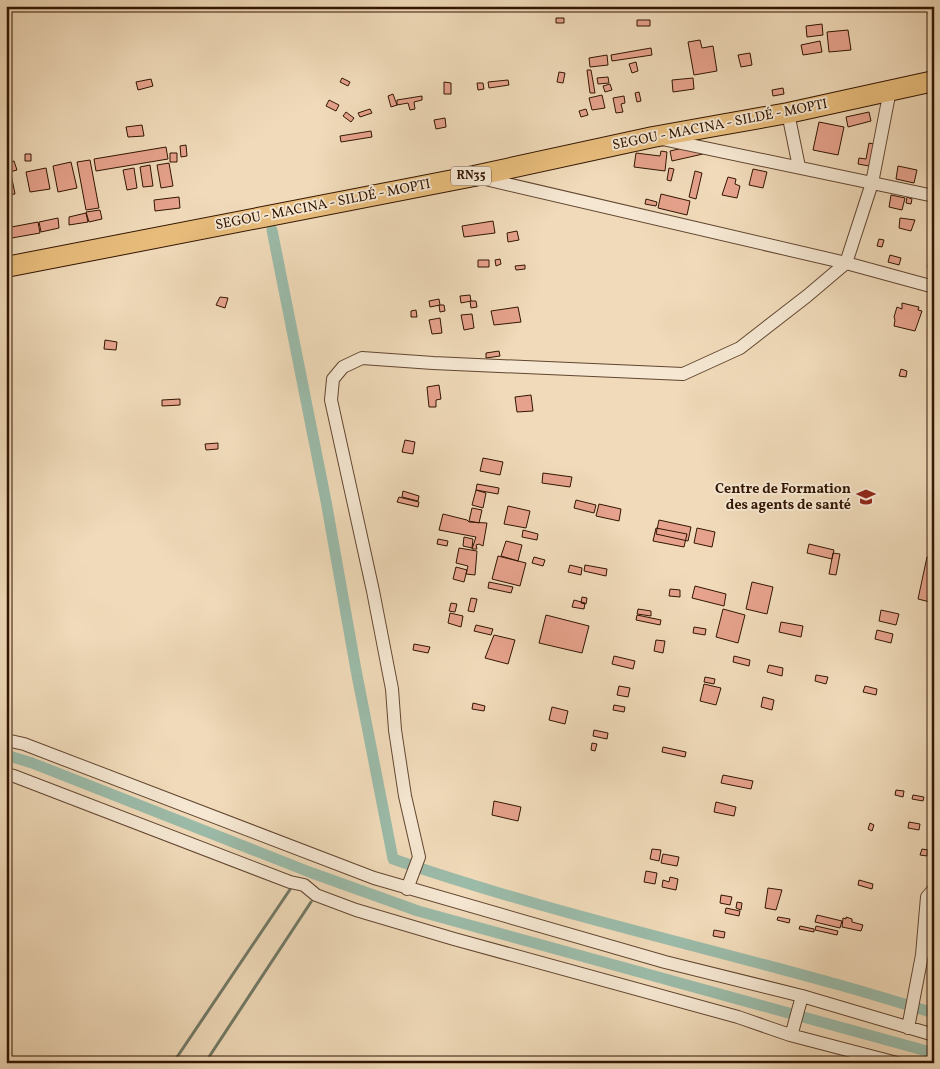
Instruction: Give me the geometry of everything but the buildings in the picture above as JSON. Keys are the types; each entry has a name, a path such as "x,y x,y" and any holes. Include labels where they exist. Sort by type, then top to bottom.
{"main road":[{"name":"SEGOU - MACINA - SILDÉ - MOPTI","path":"6,267 474,176 653,137 788,113 934,81"}],"street":[{"path":"409,884 419,857 405,796 395,730 392,689 373,591 331,400 333,379 343,367 362,358 683,374 740,348 808,296 846,263 872,183 890,90"},
{"path":"788,113 799,167"},
{"path":"653,137 934,196"},
{"path":"474,176 846,263 934,287"},
{"path":"6,740 24,744 374,878 409,884 665,962 801,999 908,1022 934,1035"},
{"path":"6,774 24,779 290,882 304,885 316,894 356,910 897,1063"},
{"path":"908,1022 922,955 927,897 934,889"},
{"path":"791,1032 801,999"}],"waterway":[{"path":"272,230 326,501 356,670 393,859 502,894 845,986 934,1013"},
{"path":"6,755 32,763 312,873 418,911 934,1053"},
{"path":"173,1063 291,888"},
{"path":"205,1063 311,902"}],"place":[{"name":"Centre de Formation des agents de santé","path":"866,497"}]}
